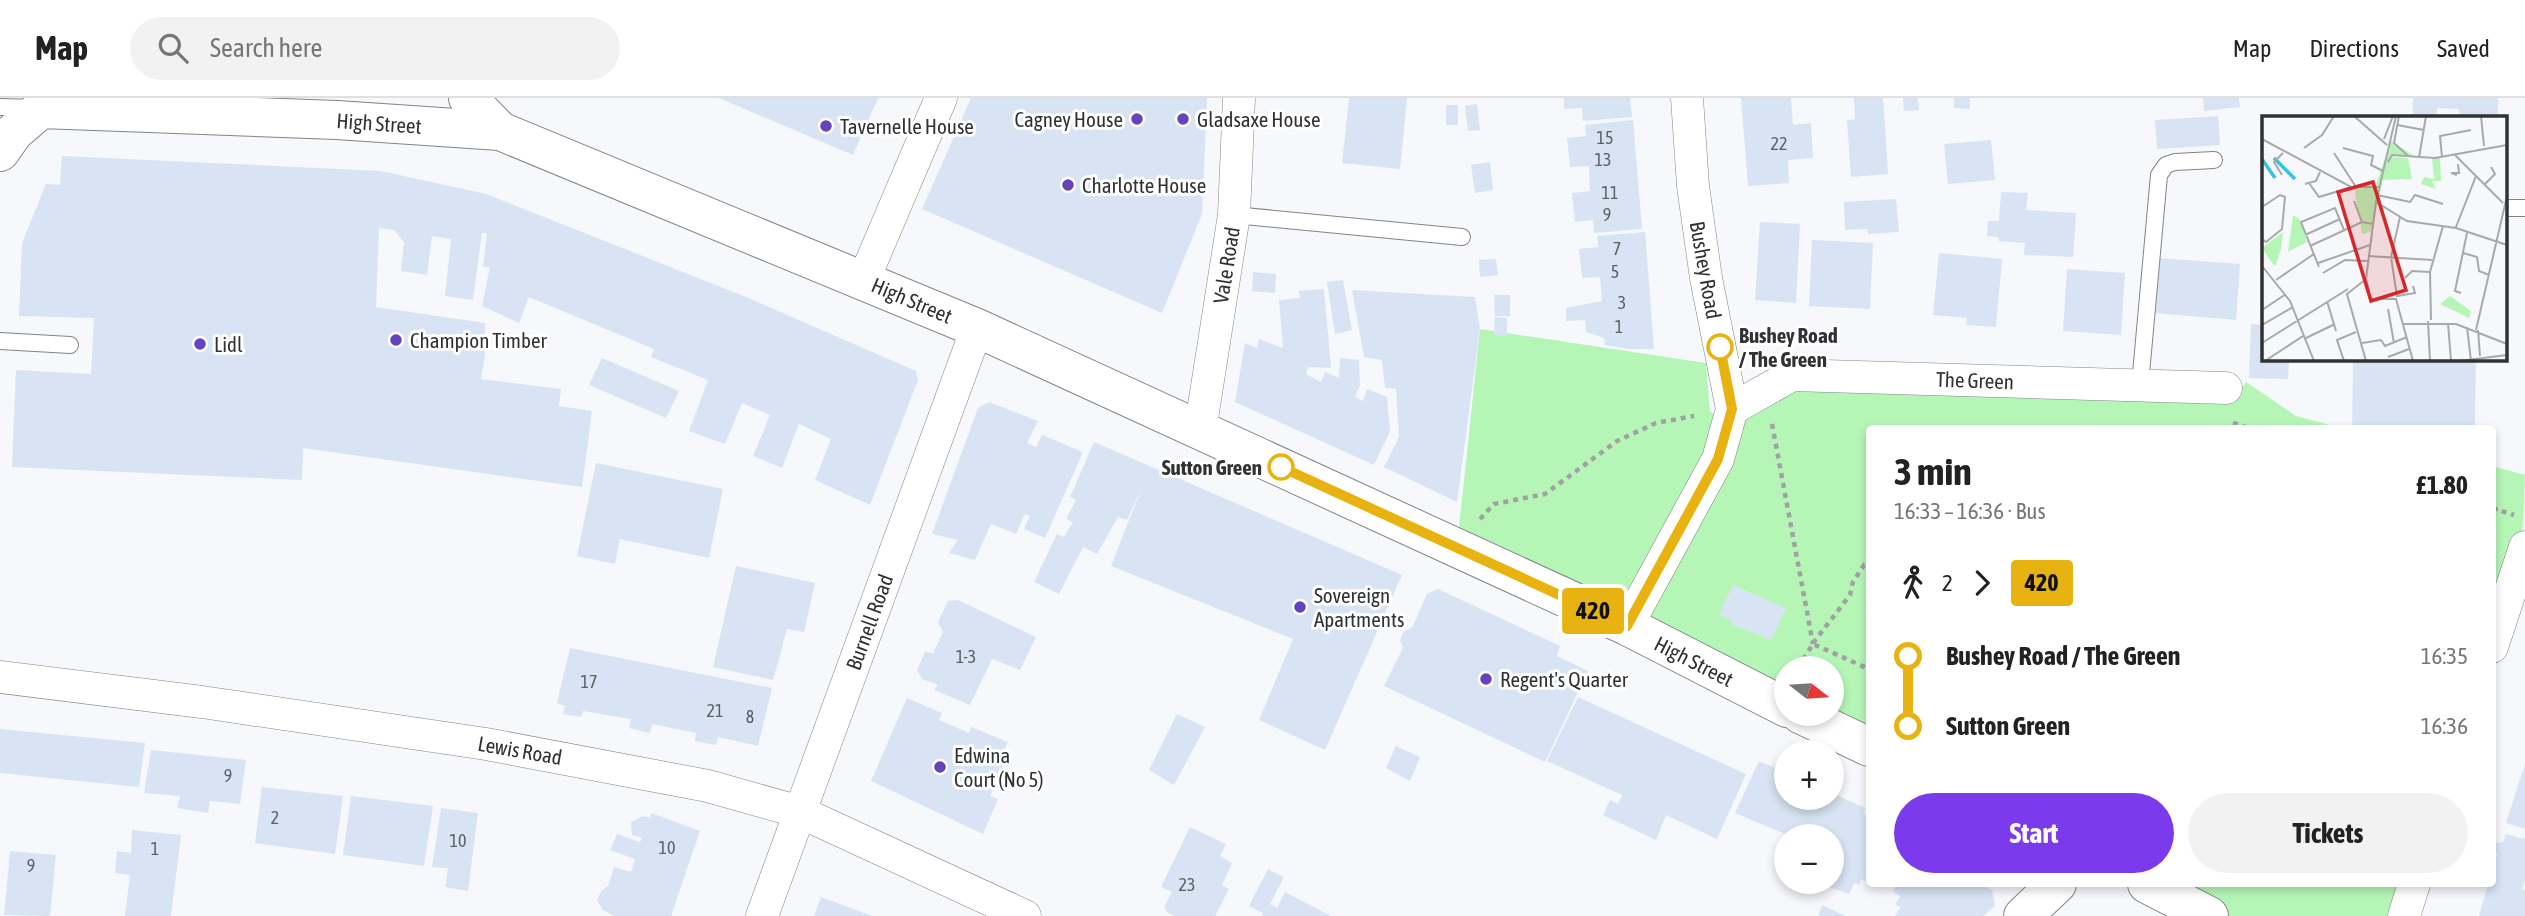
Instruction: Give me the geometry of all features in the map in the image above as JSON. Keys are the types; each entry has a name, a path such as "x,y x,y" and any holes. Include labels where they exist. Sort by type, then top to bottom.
{"main road":[{"path":"337,120 390,113 405,98"},
{"path":"468,98 500,131"},
{"path":"0,152 14,132 41,109"},
{"name":"High Street","path":"41,109 337,120 500,131 864,279 977,328 1627,626 1774,701"},
{"path":"1825,726 1866,746"},
{"path":"2023,916 2054,887"},
{"path":"2153,887 2209,916"}],"street":[{"path":"864,279 942,98"},
{"name":"Vale Road","path":"1200,430 1234,215 1239,98"},
{"name":"Bushey Road","path":"1627,626 1718,459 1732,409 1706,278 1693,186 1687,98"},
{"name":"Burnell Road","path":"762,916 977,328"},
{"name":"The Green","path":"1732,409 1792,375 2226,388"},
{"path":"2496,635 2525,547"},
{"name":"Lewis Road","path":"0,655 12,678 541,752 708,786 800,812 1025,916"},
{"path":"2404,916 2413,887"}],"lane":[{"path":"0,107 41,109"},
{"path":"2140,385 2159,175 2166,165 2175,162 2214,160"},
{"path":"1234,215 1462,237"},
{"path":"0,341 70,345"}],"path":[{"path":"1765,389 1813,643"},
{"path":"1457,547 1494,504 1545,494 1617,441 1656,423 1732,409"},
{"path":"2496,510 2525,519"},
{"path":"1805,656 1850,596 1853,582 1866,565"},
{"path":"1813,643 1866,668"}],"green space":[{"path":"1480,329 1706,363 1710,412 1730,421 1806,385 2231,403 2246,382 2296,416 2330,425 1866,425 1866,744 1844,725 1844,656 1774,656 1774,702 1457,547"},
{"path":"2496,467 2525,475 2523,527 2496,608"},
{"path":"2153,887 2404,887 2394,916 2209,916"}],"building":[{"name":"Tavernelle House","path":"719,98 878,98 853,155"},
{"name":"Charlotte House","path":"971,98 1207,98 1202,214 1162,313 922,209"},
{"path":"1349,98 1407,98 1400,169 1342,163"},
{"path":"1564,98 1630,98 1632,117 1583,121 1582,108 1564,109"},
{"path":"1741,98 1791,98 1793,125 1811,123 1813,158 1788,160 1789,183 1748,186"},
{"path":"1854,98 1883,98 1888,174 1851,177 1847,120 1855,119"},
{"path":"1903,98 1918,98 1919,110 1904,111"},
{"path":"1954,98 1970,98 1970,109 1954,108"},
{"path":"2203,98 2239,98 2240,107 2204,111"},
{"path":"2413,98 2498,98 2498,115 2459,115 2459,109 2437,108 2437,116 2413,116"},
{"path":"1477,104 1480,130 1468,131 1465,106"},
{"path":"1446,105 1458,105 1458,125 1446,125"},
{"path":"2218,116 2220,145 2157,149 2155,120"},
{"path":"1633,120 1642,229 1594,233 1593,220 1575,222 1572,193 1590,191 1589,166 1570,167 1567,138 1586,136 1585,125"},
{"path":"1991,140 1995,180 1948,184 1944,144"},
{"path":"62,156 381,171 486,194 746,297 916,371 918,380 870,505 815,480 831,439 799,424 782,468 753,456 770,415 742,403 725,444 689,431 708,380 651,357 654,349 529,297 519,323 482,306 490,267 483,267 487,233 482,233 473,300 445,296 451,239 432,236 427,275 401,271 404,242 394,230 379,228 376,307 485,323 485,356 481,379 561,389 559,406 592,411 582,487 303,448 302,480 12,467 16,370 91,374 94,318 19,316 22,243 46,184 60,185"},
{"path":"1490,162 1493,190 1475,193 1471,165"},
{"path":"2001,192 2028,193 2026,210 2076,213 2073,257 2024,255 2025,243 1999,241 1998,237 1987,236 1988,221 1999,221"},
{"path":"1896,199 1899,232 1868,234 1867,229 1845,230 1844,202"},
{"path":"1760,222 1800,224 1796,303 1755,300"},
{"path":"1645,232 1654,349 1605,345 1604,338 1586,332 1585,320 1566,321 1566,308 1602,301 1600,277 1582,278 1579,249 1598,247 1597,236"},
{"path":"1812,240 1873,243 1870,309 1809,306"},
{"path":"1939,253 2002,259 1996,327 1966,325 1967,318 1933,315"},
{"path":"2159,258 2240,264 2236,320 2155,313"},
{"path":"1496,259 1498,275 1480,277 1479,260"},
{"path":"2067,269 2125,273 2121,335 2063,331"},
{"path":"1253,272 1276,274 1275,293 1252,291"},
{"path":"1343,280 1352,330 1335,334 1327,282"},
{"path":"1324,289 1331,368 1308,367 1306,374 1321,382 1325,372 1339,378 1340,358 1359,360 1360,385 1355,397 1363,401 1367,389 1387,397 1390,431 1374,465 1235,402 1245,343 1257,348 1259,339 1283,348 1279,300 1300,298 1299,291"},
{"path":"1352,290 1475,297 1480,329 1457,502 1384,467 1399,437 1396,389 1385,388 1382,360 1364,357"},
{"path":"1494,295 1510,295 1510,316 1495,316"},
{"path":"1495,317 1507,318 1507,336 1494,335"},
{"path":"2251,324 2262,325 2262,360 2289,360 2288,379 2249,378"},
{"path":"602,358 679,391 666,418 589,385"},
{"path":"2353,360 2476,360 2475,425 2352,425"},
{"path":"989,402 1038,421 1027,443 1036,447 1042,435 1083,452 1045,538 1024,529 1030,516 1025,514 1016,534 991,524 975,560 949,553 958,540 932,534 978,408"},
{"name":"Sovereign Apartments","path":"1094,442 1402,575 1325,750 1259,720 1293,639 1111,566 1142,487 1127,520 1118,517 1097,554 1083,547 1059,594 1034,582 1057,534 1064,537 1073,522 1066,519 1076,500 1070,497"},
{"path":"596,463 723,489 709,558 620,539 615,564 577,556"},
{"path":"736,566 815,583 804,632 787,629 773,680 713,667"},
{"path":"1733,585 1786,608 1771,640 1731,624 1732,621 1719,615"},
{"name":"Regent's Quarter","path":"1438,589 1560,646 1557,656 1588,671 1545,762 1384,686 1403,648 1400,640 1404,631 1412,628 1427,594"},
{"path":"958,600 1036,637 1020,670 992,659 970,705 934,690 938,685 922,679 917,670 925,652 933,653 943,632 938,622 948,601"},
{"path":"570,648 772,688 758,746 718,737 716,745 695,741 696,733 652,724 650,733 629,728 631,719 583,711 581,717 563,714 565,706 557,703"},
{"path":"1578,697 1746,774 1717,839 1666,815 1656,840 1603,815 1610,800 1618,804 1622,795 1547,761"},
{"name":"Edwina Court (No 5)","path":"907,698 942,713 939,720 969,733 971,727 1008,742 1004,750 1008,753 990,796 998,799 983,834 871,781"},
{"path":"1177,714 1205,727 1174,785 1149,770"},
{"path":"0,729 145,743 139,787 0,773"},
{"path":"1396,746 1420,757 1410,781 1386,768"},
{"path":"151,750 246,760 240,804 210,801 208,813 177,808 180,796 144,793"},
{"path":"1759,761 1774,767 1774,810 1844,810 1844,798 1865,808 1866,882 1861,879 1860,885 1854,883 1849,894 1844,892 1844,824 1774,824 1774,829 1735,813"},
{"path":"2525,764 2525,829 2506,823"},
{"path":"262,787 343,796 335,854 255,843"},
{"path":"351,796 433,806 424,866 343,855"},
{"path":"441,808 478,813 468,891 445,887 448,868 432,867"},
{"path":"651,813 700,831 671,916 614,916 603,910 597,900 601,891 608,886 614,867 631,872 635,859 610,850 617,834 640,842 642,838 632,835 631,822 643,816 650,818"},
{"path":"1190,827 1226,844 1220,856 1232,863 1222,885 1229,889 1215,916 1174,916 1164,907 1172,892 1161,887"},
{"path":"132,830 181,835 171,916 125,916 130,875 115,873 117,851 131,853"},
{"path":"2506,834 2525,839 2525,880 2522,889 2525,890 2525,916 2479,916 2487,887 2496,887 2496,843 2503,842"},
{"path":"10,851 56,855 50,916 4,915"},
{"path":"1268,869 1284,877 1270,904 1277,908 1285,892 1331,916 1262,916 1263,913 1249,906"},
{"path":"1895,887 1986,887 1992,890 1995,906 1983,916 1895,916 1901,907 1895,905 1900,896 1893,892"},
{"path":"821,897 872,916 814,916"},
{"path":"1822,905 1846,916 1818,916"}],"bus line":[{"name":"420","path":"1281,467 1627,626 1718,459 1732,409 1720,347"}],"place":[{"name":"Cagney House","path":"1137,119"},
{"name":"Gladsaxe House","path":"1183,119"},
{"name":"Tavernelle House","path":"826,126"},
{"name":"Charlotte House","path":"1068,185"},
{"name":"Champion Timber","path":"396,340"},
{"name":"Lidl","path":"200,344"},
{"name":"Bushey Road / The Green","path":"1720,347"},
{"name":"Sutton Green","path":"1281,467"},
{"name":"Sovereign Apartments","path":"1300,607"},
{"name":"Regent's Quarter","path":"1486,679"},
{"name":"Edwina Court (No 5)","path":"940,767"}]}
